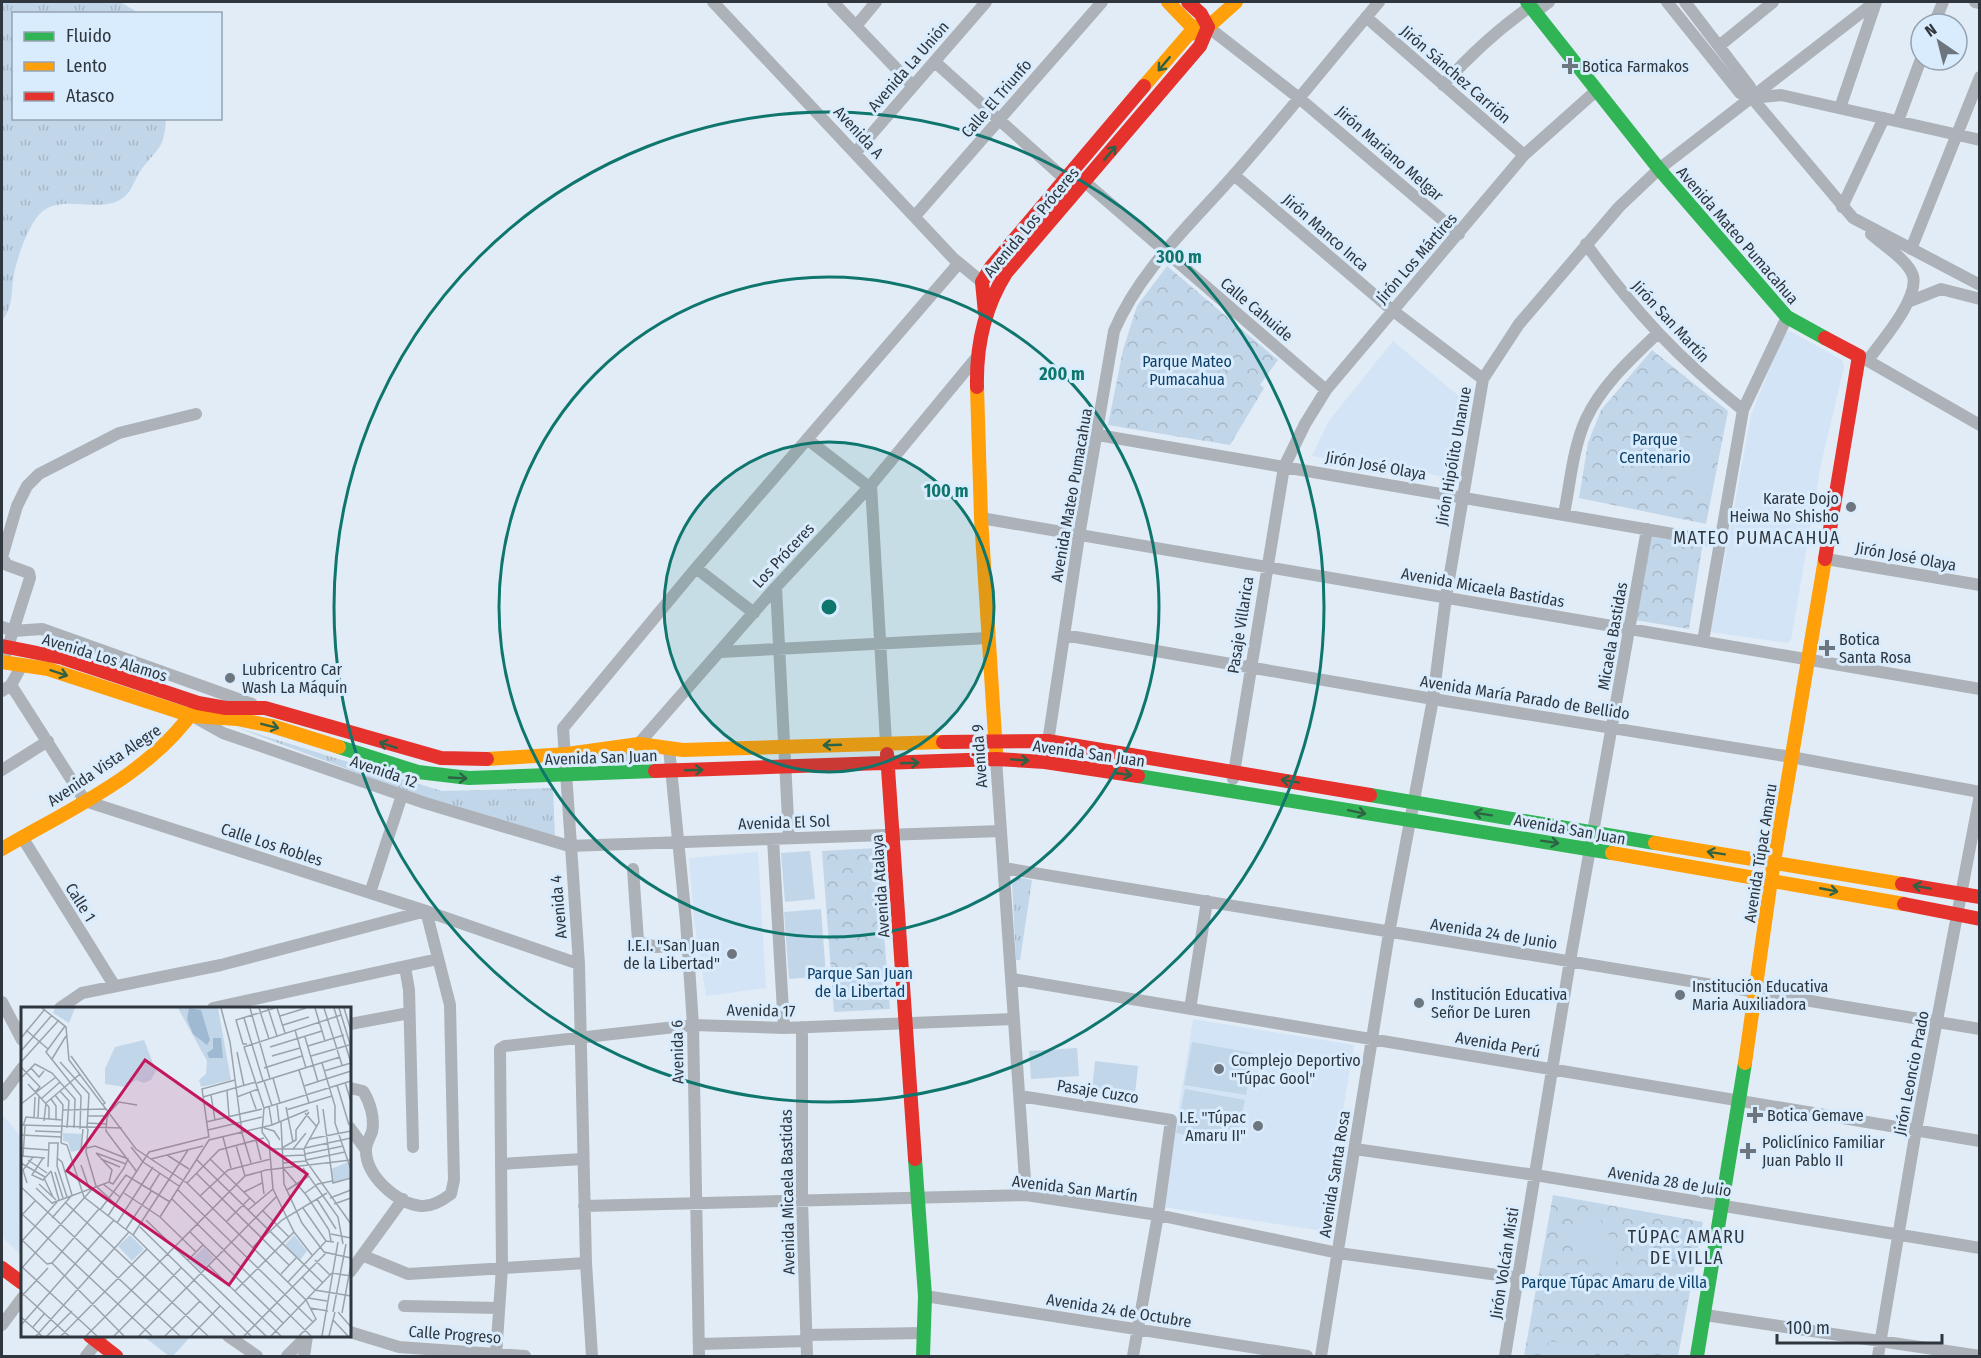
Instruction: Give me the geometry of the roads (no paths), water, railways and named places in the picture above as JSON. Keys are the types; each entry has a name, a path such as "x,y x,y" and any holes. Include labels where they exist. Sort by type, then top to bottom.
{"main road":[{"path":"1168,2 1191,26 1208,27"},
{"path":"1188,2 1201,14 1208,27"},
{"name":"Avenida Los Próceres","path":"986,315 982,282 991,267 1188,36 1208,27 1236,2"},
{"name":"Avenida Mateo Pumacahua","path":"1532,6 1659,169 1787,317 1864,358"},
{"name":"Avenida Los Próceres","path":"986,315 994,292 1006,273 1200,46 1208,27"},
{"name":"Avenida 9","path":"986,315 976,358 981,518 996,759"},
{"name":"Avenida Túpac Amaru","path":"1697,1356 1740,1101 1771,880 1791,758 1864,358"},
{"name":"Avenida Los Alamos","path":"4,646 63,658 195,710"},
{"name":"Avenida Los Alamos","path":"2,662 48,669 160,705 195,710"},
{"path":"160,705 168,725 168,742"},
{"name":"Avenida San Juan","path":"195,710 265,708 441,758 463,760 565,754 639,744 669,748 785,747 995,740 1048,741 1980,897"},
{"name":"Avenida San Juan","path":"195,710 273,726 434,776 469,778 996,759 1045,762 1231,789 1381,817 1410,819 1592,849 1980,919"},
{"name":"Avenida Vista Alegre","path":"2,849 86,801 168,742 195,710"},
{"name":"Avenida Atalaya","path":"886,743 925,1296 923,1356"},
{"path":"2,1268 21,1282"},
{"path":"97,1337 116,1356"}],"street":[{"name":"Avenida A","path":"713,2 959,262 982,282"},
{"path":"833,2 913,86"},
{"path":"856,26 876,2"},
{"name":"Avenida La Unión","path":"856,152 986,2"},
{"name":"Calle El Triunfo","path":"915,216 1102,2"},
{"name":"Avenida Mateo Pumacahua","path":"1045,762 1079,536 1114,331 1135,290 1165,252 1234,175 1379,2"},
{"path":"1443,85 1480,46 1532,6 1548,2"},
{"path":"1667,2 1740,93 1752,99 1842,207 1905,264 1913,275 1908,302 1864,358"},
{"path":"1685,2 1750,87 1752,99"},
{"path":"1719,46 1773,2"},
{"path":"1840,108 1875,2"},
{"name":"Jirón Hipólito Unanue","path":"1410,819 1433,699 1446,597 1483,380 1519,324 1618,207 1659,169 1875,2"},
{"path":"1975,2 1980,3"},
{"name":"Jirón Sánchez Carrión","path":"1366,17 1524,156"},
{"path":"1855,17 1868,23"},
{"name":"Jirón Mariano Melgar","path":"1208,27 1299,98 1459,234"},
{"path":"935,62 1066,180"},
{"path":"1898,121 1916,72"},
{"path":"1911,249 1980,77"},
{"name":"Jirón Los Mártires","path":"1284,466 1326,390 1392,310 1524,156 1596,90"},
{"path":"1752,99 1781,95 1980,140"},
{"path":"1842,207 1884,118"},
{"name":"Jirón Manco Inca","path":"1234,175 1392,310 1483,380"},
{"name":"Calle Cahuide","path":"1085,182 1326,390"},
{"path":"1853,218 1980,285"},
{"name":"Jirón San Martín","path":"1586,244 1620,291 1657,334 1696,373 1743,410"},
{"name":"Avenida 4","path":"592,1356 584,1206 579,964 569,846 564,725 959,262"},
{"path":"1908,302 1941,289 1980,299"},
{"path":"1703,641 1743,410 1787,317"},
{"path":"1564,514 1585,420 1623,366 1657,334"},
{"name":"Los Próceres","path":"613,773 776,587 870,486 976,358"},
{"name":"Avenida Mateo Pumacahua","path":"1864,358 1980,425"},
{"path":"2,662 7,629 29,573 7,565 2,557 17,506 27,486 39,474 119,433 196,414"},
{"name":"Jirón José Olaya","path":"1098,435 1720,542"},
{"path":"807,439 870,486"},
{"name":"Pasaje Villarica","path":"1231,789 1284,466"},
{"name":"Avenida Atalaya","path":"870,486 886,743"},
{"name":"Avenida Micaela Bastidas","path":"981,518 1980,690"},
{"name":"Micaela Bastidas","path":"1535,1175 1570,962 1595,833 1647,529"},
{"name":"Jirón José Olaya","path":"1826,559 1980,585"},
{"path":"696,568 754,613"},
{"path":"776,587 789,838"},
{"path":"7,629 42,629 265,708"},
{"name":"Avenida María Parado de Bellido","path":"1064,635 1791,758 1980,794"},
{"path":"720,652 987,638"},
{"path":"22,665 6,688 48,741 86,801"},
{"name":"Avenida Vista Alegre","path":"195,710 205,688"},
{"name":"Avenida 12","path":"195,710 223,733 402,795 569,846"},
{"path":"2,770 48,741"},
{"name":"Avenida 6","path":"669,748 688,945 693,1025 699,1350"},
{"name":"Avenida 9","path":"996,759 1026,1195"},
{"name":"Jirón Leoncio Prado","path":"1878,1356 1916,1130 1980,794"},
{"path":"370,893 402,795"},
{"name":"Calle Los Robles","path":"86,801 426,911 579,964"},
{"name":"Avenida Santa Rosa","path":"1320,1356 1389,933 1410,819"},
{"name":"Avenida El Sol","path":"569,846 1001,831"},
{"name":"Calle 1","path":"22,837 114,985"},
{"path":"773,839 784,1028"},
{"name":"Avenida 24 de Junio","path":"1004,868 1980,1029"},
{"path":"633,869 638,941 656,948 688,945"},
{"path":"1190,1009 1207,901"},
{"path":"61,1007 82,993 221,965 426,911 450,1005 454,1180 451,1194 438,1202 422,1206 403,1200 384,1186 371,1171 366,1150 351,1129"},
{"path":"218,1007 438,959"},
{"path":"405,967 409,1013 413,1147"},
{"name":"Avenida Perú","path":"1012,980 1980,1141"},
{"path":"2,1002 21,1038"},
{"path":"351,1024 409,1013"},
{"name":"Avenida 17","path":"501,1164 500,1049 505,1046 693,1025 784,1028 1014,1018"},
{"name":"Avenida Micaela Bastidas","path":"802,1027 802,1200 807,1356"},
{"path":"2,1095 21,1069"},
{"path":"351,1088 363,1091 370,1107 372,1129 366,1150"},
{"name":"Pasaje Cuzco","path":"1020,1096 1171,1120 1158,1215"},
{"name":"Avenida 28 de Julio","path":"1355,1149 1535,1175 1980,1248"},
{"path":"496,1355 502,1267 501,1164 583,1159"},
{"name":"Jirón Volcán Misti","path":"1505,1356 1520,1278 1535,1175"},
{"name":"Avenida San Martín","path":"584,1206 1026,1195 1158,1215 1338,1253 1520,1278"},
{"path":"351,1271 403,1200"},
{"path":"1133,1356 1158,1215"},
{"path":"364,1256 408,1274 586,1263"},
{"name":"Avenida 24 de Octubre","path":"925,1296 1307,1356"},
{"path":"2,1325 21,1299"},
{"path":"404,1306 500,1308"},
{"path":"1705,1315 1881,1339 1980,1356"},
{"name":"Calle Progreso","path":"351,1332 399,1352 525,1356"},
{"path":"699,1350 806,1338 924,1333"},
{"path":"86,1356 97,1337"},
{"path":"231,1337 256,1356"},
{"path":"287,1356 306,1337"},
{"path":"304,1356 307,1337"}],"place":[{"name":"Botica Farmakos","path":"1570,66"},
{"name":"Karate Dojo Heiwa No Shisho","path":"1851,507"},
{"name":"Botica Santa Rosa","path":"1827,648"},
{"name":"Lubricentro Car Wash La Máquin","path":"230,678"},
{"name":"I.E.I. \"San Juan de la Libertad\"","path":"732,954"},
{"name":"Institución Educativa Maria Auxiliadora","path":"1680,995"},
{"name":"Institución Educativa Señor De Luren","path":"1419,1003"},
{"name":"Complejo Deportivo \"Túpac Gool\"","path":"1219,1069"},
{"name":"Botica Gemave","path":"1755,1115"},
{"name":"I.E. \"Túpac Amaru II\"","path":"1258,1126"},
{"name":"Policlínico Familiar Juan Pablo II","path":"1748,1151"}],"district":[{"name":"MATEO PUMACAHUA","path":"1757,538"},
{"name":"TÚPAC AMARU DE VILLA","path":"1687,1247"}],"park label":[{"name":"Parque Mateo Pumacahua","path":"1187,370"},
{"name":"Parque Centenario","path":"1655,448"},
{"name":"Parque San Juan de la Libertad","path":"860,982"},
{"name":"Parque Túpac Amaru de Villa","path":"1614,1282"}]}
